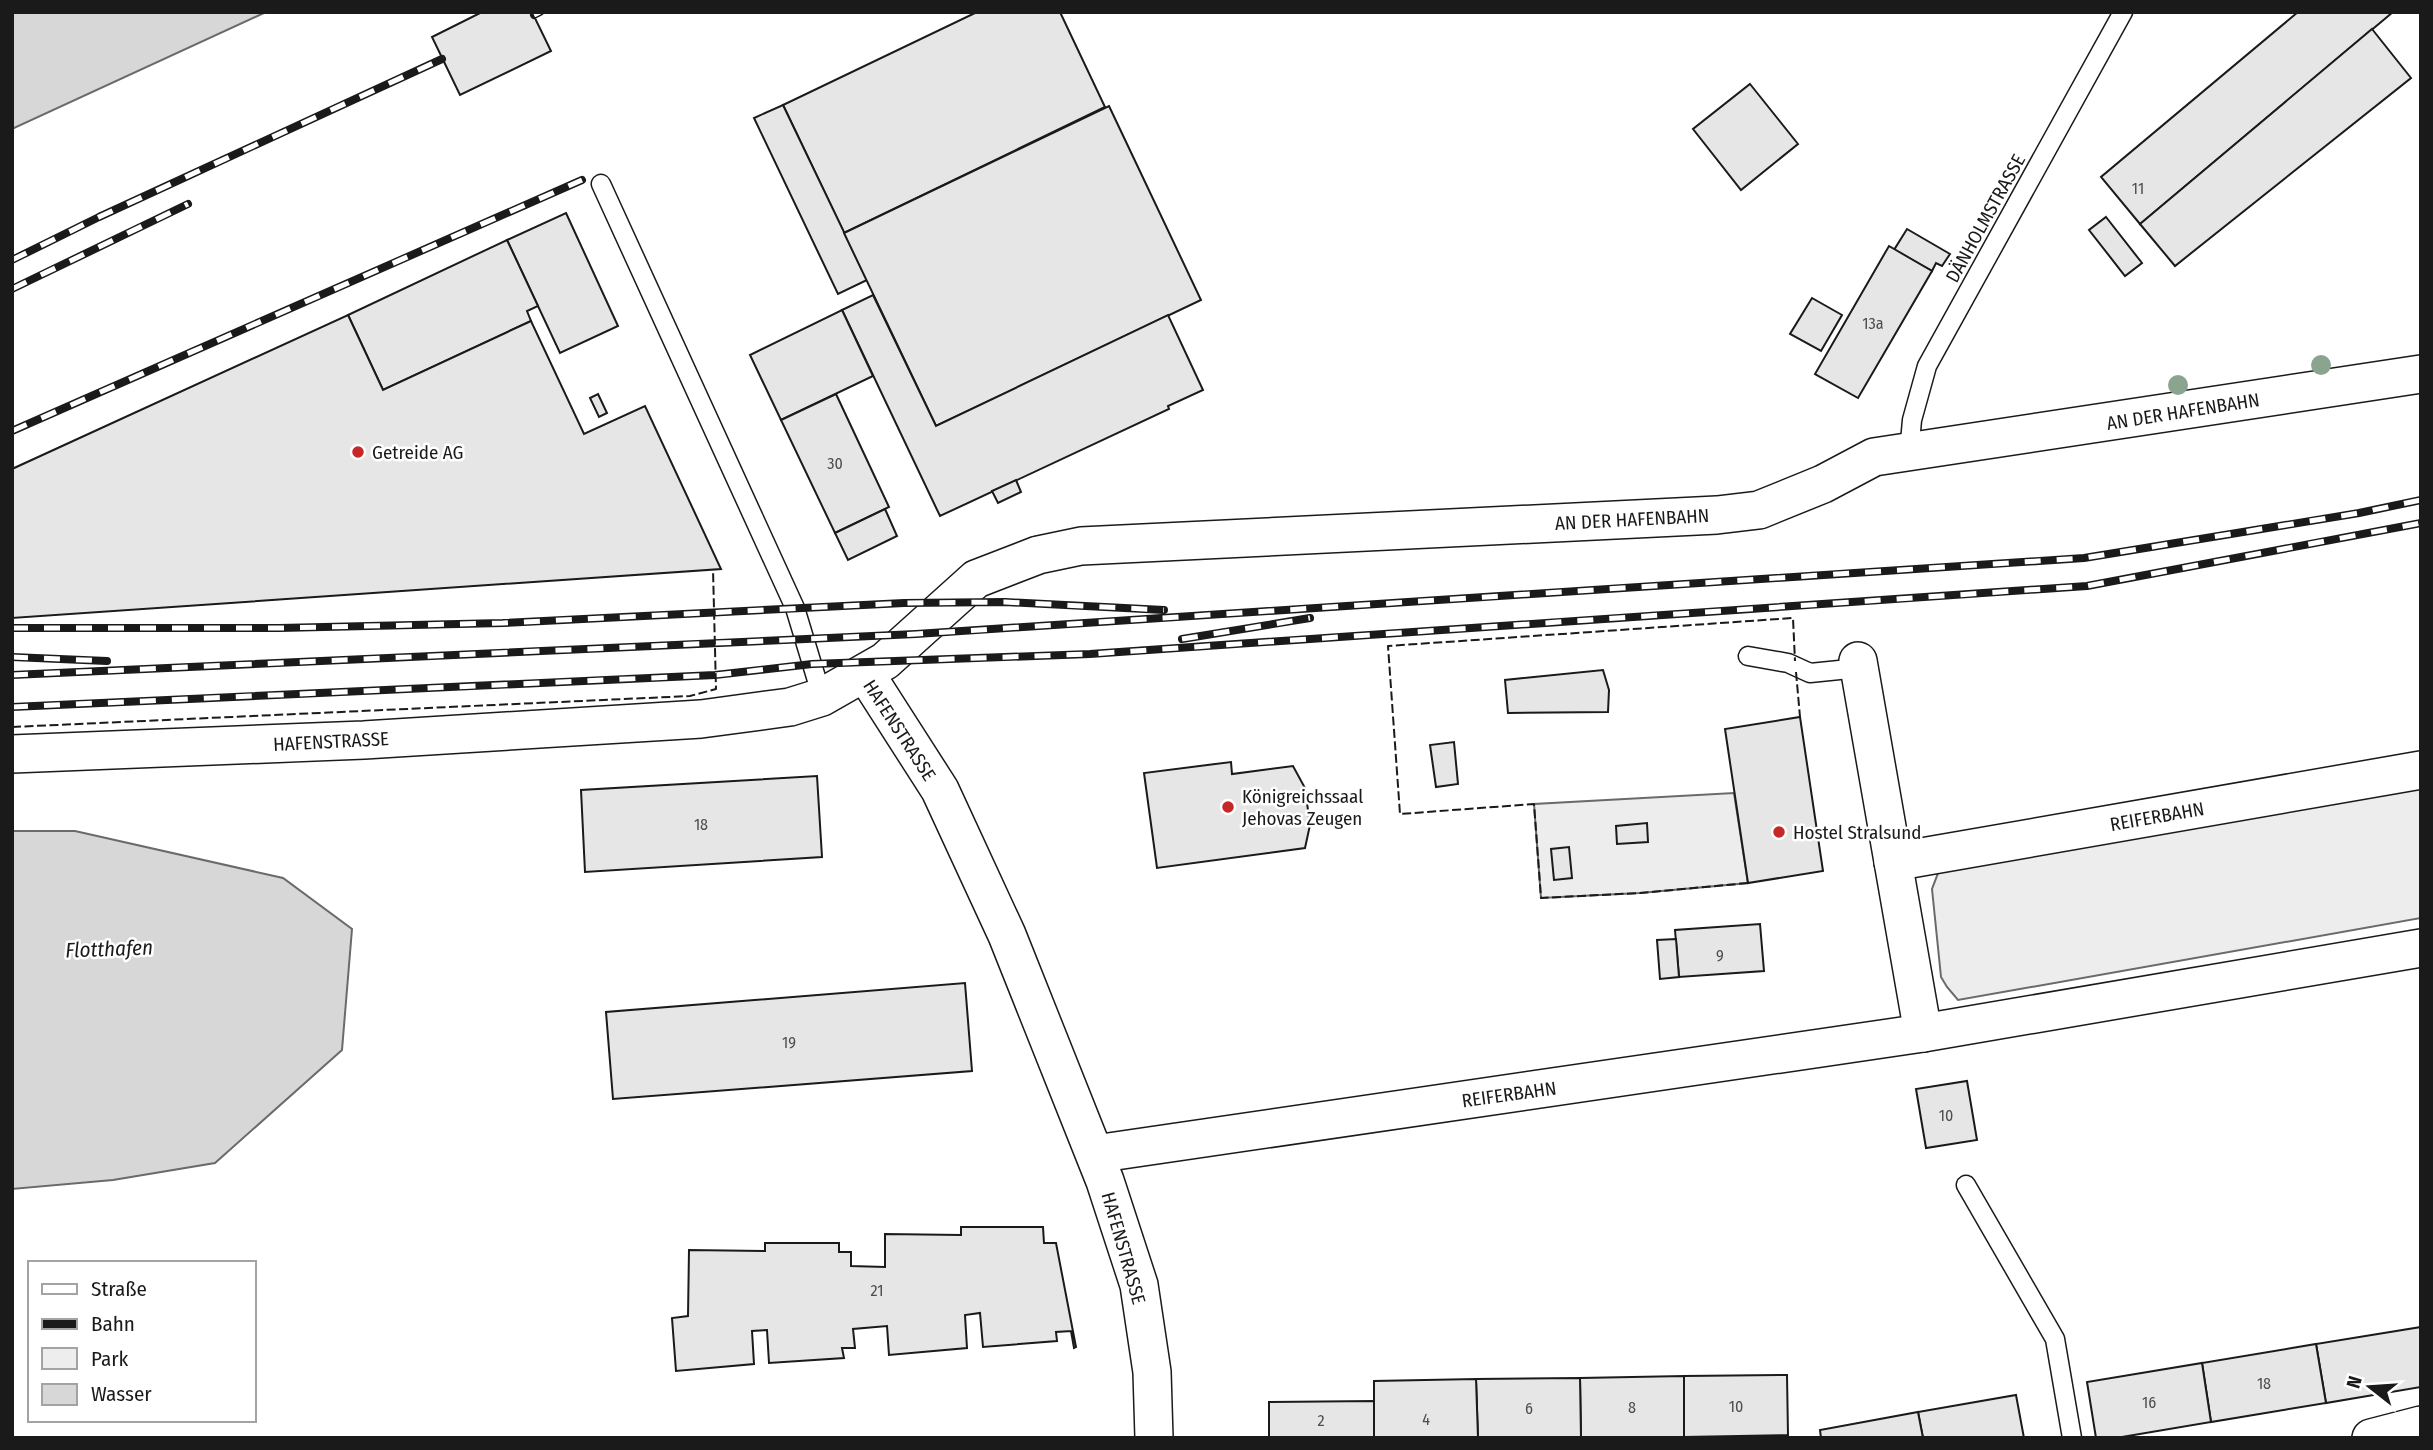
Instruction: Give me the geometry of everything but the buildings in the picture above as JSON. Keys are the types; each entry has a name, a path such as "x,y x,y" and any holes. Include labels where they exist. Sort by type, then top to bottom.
{"street":[{"name":"AN DER HAFENBAHN","path":"865,673 885,661 976,579 1038,555 1081,546 1717,515 1759,510 1823,484 1874,457 2421,374"},
{"path":"1858,665 1923,1033"},
{"name":"HAFENSTRASSE","path":"12,754 364,740 701,719 790,707 822,697 865,673 940,790 1007,935 1095,1154 1139,1285 1152,1372 1154,1438"},
{"name":"REIFERBAHN","path":"1893,862 2421,770"},
{"name":"REIFERBAHN","path":"1095,1154 1923,1033 2421,948"},
{"path":"2371,1438 2421,1424"}],"lane":[{"name":"DÄNHOLMSTRASSE","path":"1909,453 1912,420 1927,366 2123,12"},
{"path":"601,184 795,608 822,697"},
{"path":"1748,656 1788,663 1810,673 1858,665"},
{"path":"1966,1185 2054,1339 2072,1438"}],"green space":[{"path":"2421,778 2421,918 1958,1000 1941,977 1932,889 1940,868"},
{"path":"1734,793 1748,883 1640,893 1541,898 1534,804"}],"water":[{"path":"12,12 266,12 12,129"},
{"name":"Flotthafen","path":"12,831 75,831 283,878 352,929 342,1050 215,1163 113,1180 12,1189"}],"railway":[{"path":"534,15 540,12"},
{"path":"12,260 99,217 442,59"},
{"path":"12,431 582,180"},
{"path":"12,289 188,204"},
{"path":"12,675 916,634 2084,558 2359,513 2421,500"},
{"path":"12,707 715,675 812,664 1090,654 2087,586 2421,523"},
{"path":"12,628 279,628 503,623 904,603 1005,602 1164,610"},
{"path":"1182,639 1310,618"},
{"path":"12,657 107,661"}],"fence":[{"path":"12,727 690,696 716,689 713,569"},
{"path":"1748,883 1640,893 1541,898 1534,804 1400,814 1388,646 1793,618 1795,661"},
{"path":"1796,672 1800,717"}],"place":[{"name":"Getreide AG","path":"358,452"},
{"name":"Königreichssaal Jehovas Zeugen","path":"1228,807"},
{"name":"Hostel Stralsund","path":"1779,832"}]}
